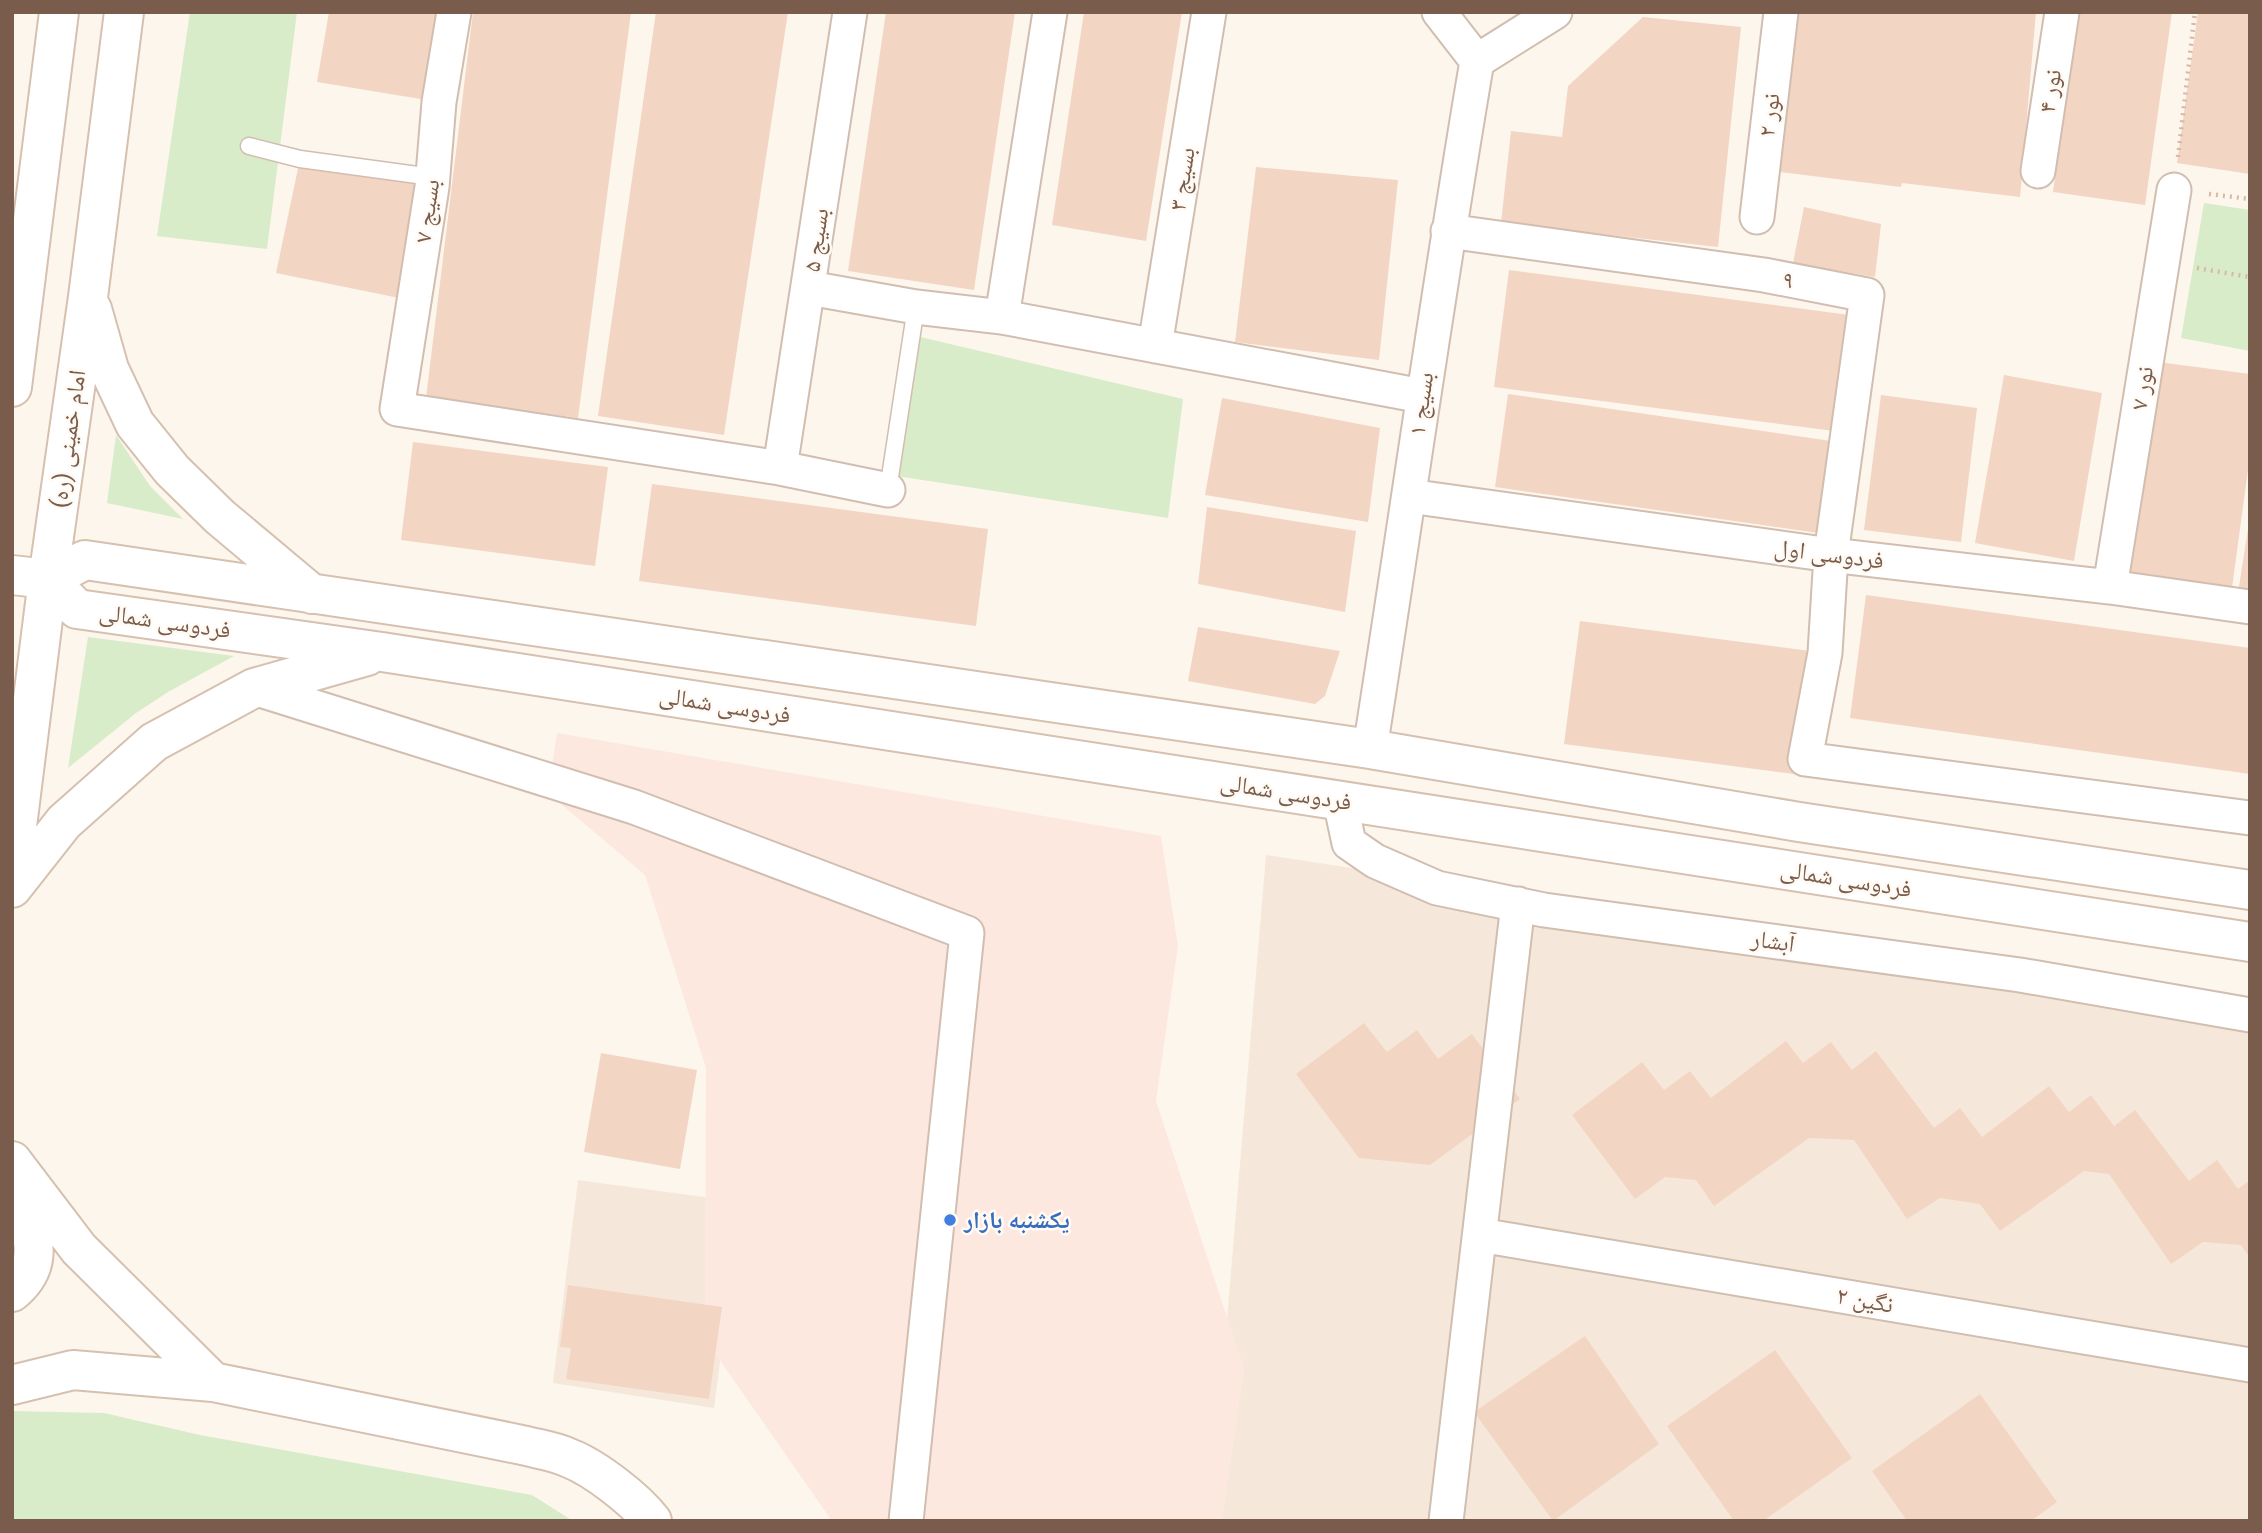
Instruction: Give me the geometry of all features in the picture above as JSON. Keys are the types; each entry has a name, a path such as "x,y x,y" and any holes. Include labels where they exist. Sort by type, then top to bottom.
{"main road":[{"path":"12,387 59,12"},
{"name":"امام خمینی (ره)","path":"12,866 22,802 30,577 88,297 124,12"},
{"path":"88,297 109,369 135,424 172,470 220,517 312,594"},
{"name":"فردوسی شمالی","path":"30,577 85,560 1370,749 1800,822 2250,890"},
{"name":"فردوسی شمالی","path":"30,577 77,609 382,652 2250,942"},
{"path":"12,888 64,822 154,741 254,688 382,652"},
{"path":"12,758 22,802"},
{"path":"12,1161 79,1249 213,1382"},
{"path":"12,1188 32,1228 34,1261 23,1283 12,1292"},
{"path":"12,1385 73,1370 213,1382 522,1445 570,1458 613,1485 643,1509 652,1521"}],"street":[{"name":"بسیج ۷","path":"454,12 397,410 780,468"},
{"name":"بسیج ۵","path":"780,468 850,12"},
{"path":"1002,317 1050,12"},
{"name":"بسیج ۳","path":"1155,346 1209,12"},
{"path":"1439,12 1477,61 1555,12"},
{"name":"نور ۲","path":"1757,217 1781,12"},
{"name":"نور ۴","path":"2038,171 2062,12"},
{"name":"بسیج ۱","path":"1370,749 1422,396 1477,61"},
{"name":"نور ۷","path":"2110,587 2174,190"},
{"name":"۹","path":"1448,231 1764,275 1867,295 1831,555"},
{"path":"809,289 916,307 1002,317 1422,396"},
{"path":"780,468 888,490"},
{"name":"فردوسی اول","path":"1409,496 1831,555 2110,587 2250,607"},
{"path":"1831,555 1825,653 1805,759 2250,818"},
{"path":"254,688 634,807 967,933 906,1521"},
{"name":"آبشار","path":"1340,801 1349,843 1375,861 1437,888 1544,910 2020,975 2250,1015"},
{"path":"1446,1521 1518,904"},
{"name":"نگین ۲","path":"1480,1234 2250,1365"}],"lane":[{"path":"249,146 300,159 432,177"},
{"path":"888,490 916,307"}],"path":[{"path":"2174,190 2195,12"},
{"path":"2162,262 2250,277"}],"shaded area":[{"name":"یکشنبه بازار","path":"557,733 1161,836 1178,946 1156,1101 1244,1369 1222,1521 832,1521 705,1339 706,1068 645,875 548,793"},
{"path":"1266,855 2250,1005 2250,1521 1210,1521"},
{"path":"578,1180 741,1202 714,1408 553,1383"}],"green space":[{"path":"190,12 297,12 267,249 157,236"},
{"path":"2204,203 2250,210 2250,351 2181,338"},
{"path":"912,335 1183,399 1168,518 890,475"},
{"path":"116,435 150,486 183,519 107,503"},
{"path":"88,637 234,656 136,713 68,768"},
{"path":"12,1411 104,1413 200,1435 532,1495 573,1521 12,1521"}],"building":[{"path":"329,12 454,12 439,102 317,82"},
{"path":"473,12 631,12 578,418 426,398"},
{"path":"656,12 788,12 724,435 598,416"},
{"path":"886,12 1015,12 974,290 848,271"},
{"path":"1084,12 1182,12 1146,241 1052,225"},
{"path":"1787,12 2036,12 2020,197 1902,183 1901,187 1780,172"},
{"path":"2077,12 2172,12 2145,205 2053,192"},
{"path":"2198,12 2250,12 2250,174 2177,163"},
{"path":"1643,17 1741,27 1718,247 1501,223 1511,131 1562,137 1568,86"},
{"path":"300,159 432,187 409,300 276,273"},
{"path":"1256,167 1398,180 1379,360 1235,342"},
{"path":"1804,207 1881,224 1875,277 1793,263"},
{"path":"1509,270 1849,315 1834,431 1494,387"},
{"path":"2158,362 2250,374 2250,455 2232,588 2129,573"},
{"path":"2004,375 2102,393 2074,561 1975,543"},
{"path":"1508,394 1831,441 1818,533 1495,487"},
{"path":"1881,395 1977,408 1961,542 1864,530"},
{"path":"1222,398 1380,428 1368,522 1205,495"},
{"path":"413,442 608,467 595,566 401,540"},
{"path":"652,484 988,529 976,626 639,581"},
{"path":"1207,507 1356,531 1345,612 1198,584"},
{"path":"2250,529 2250,595 2238,593"},
{"path":"1866,595 2250,648 2250,774 1850,718"},
{"path":"1580,621 1825,653 1809,776 1564,744"},
{"path":"1198,627 1340,651 1325,696 1315,704 1188,681"},
{"path":"1364,1023 1387,1052 1417,1030 1438,1059 1472,1034 1520,1099 1430,1165 1359,1158 1296,1074"},
{"path":"1786,1041 1803,1063 1831,1042 1852,1070 1876,1051 1934,1128 1960,1108 1982,1137 2049,1086 2069,1112 2091,1095 2114,1126 2135,1110 2189,1181 2217,1160 2238,1189 2250,1180 2250,1258 2241,1245 2203,1242 2171,1264 2109,1174 2084,1171 2000,1231 1980,1204 1940,1198 1907,1219 1854,1140 1809,1138 1714,1206 1696,1180 1665,1177 1635,1199 1572,1115 1642,1062 1664,1090 1690,1071 1711,1098"},
{"path":"601,1053 697,1070 680,1169 584,1152"},
{"path":"568,1285 722,1307 709,1399 566,1379 571,1348 560,1347"},
{"path":"1585,1336 1659,1444 1553,1521 1474,1412"},
{"path":"1775,1350 1852,1458 1763,1521 1734,1521 1667,1426"},
{"path":"1980,1394 2057,1502 2031,1521 1907,1521 1872,1471"}],"place":[{"name":"یکشنبه بازار","path":"950,1220"}]}
